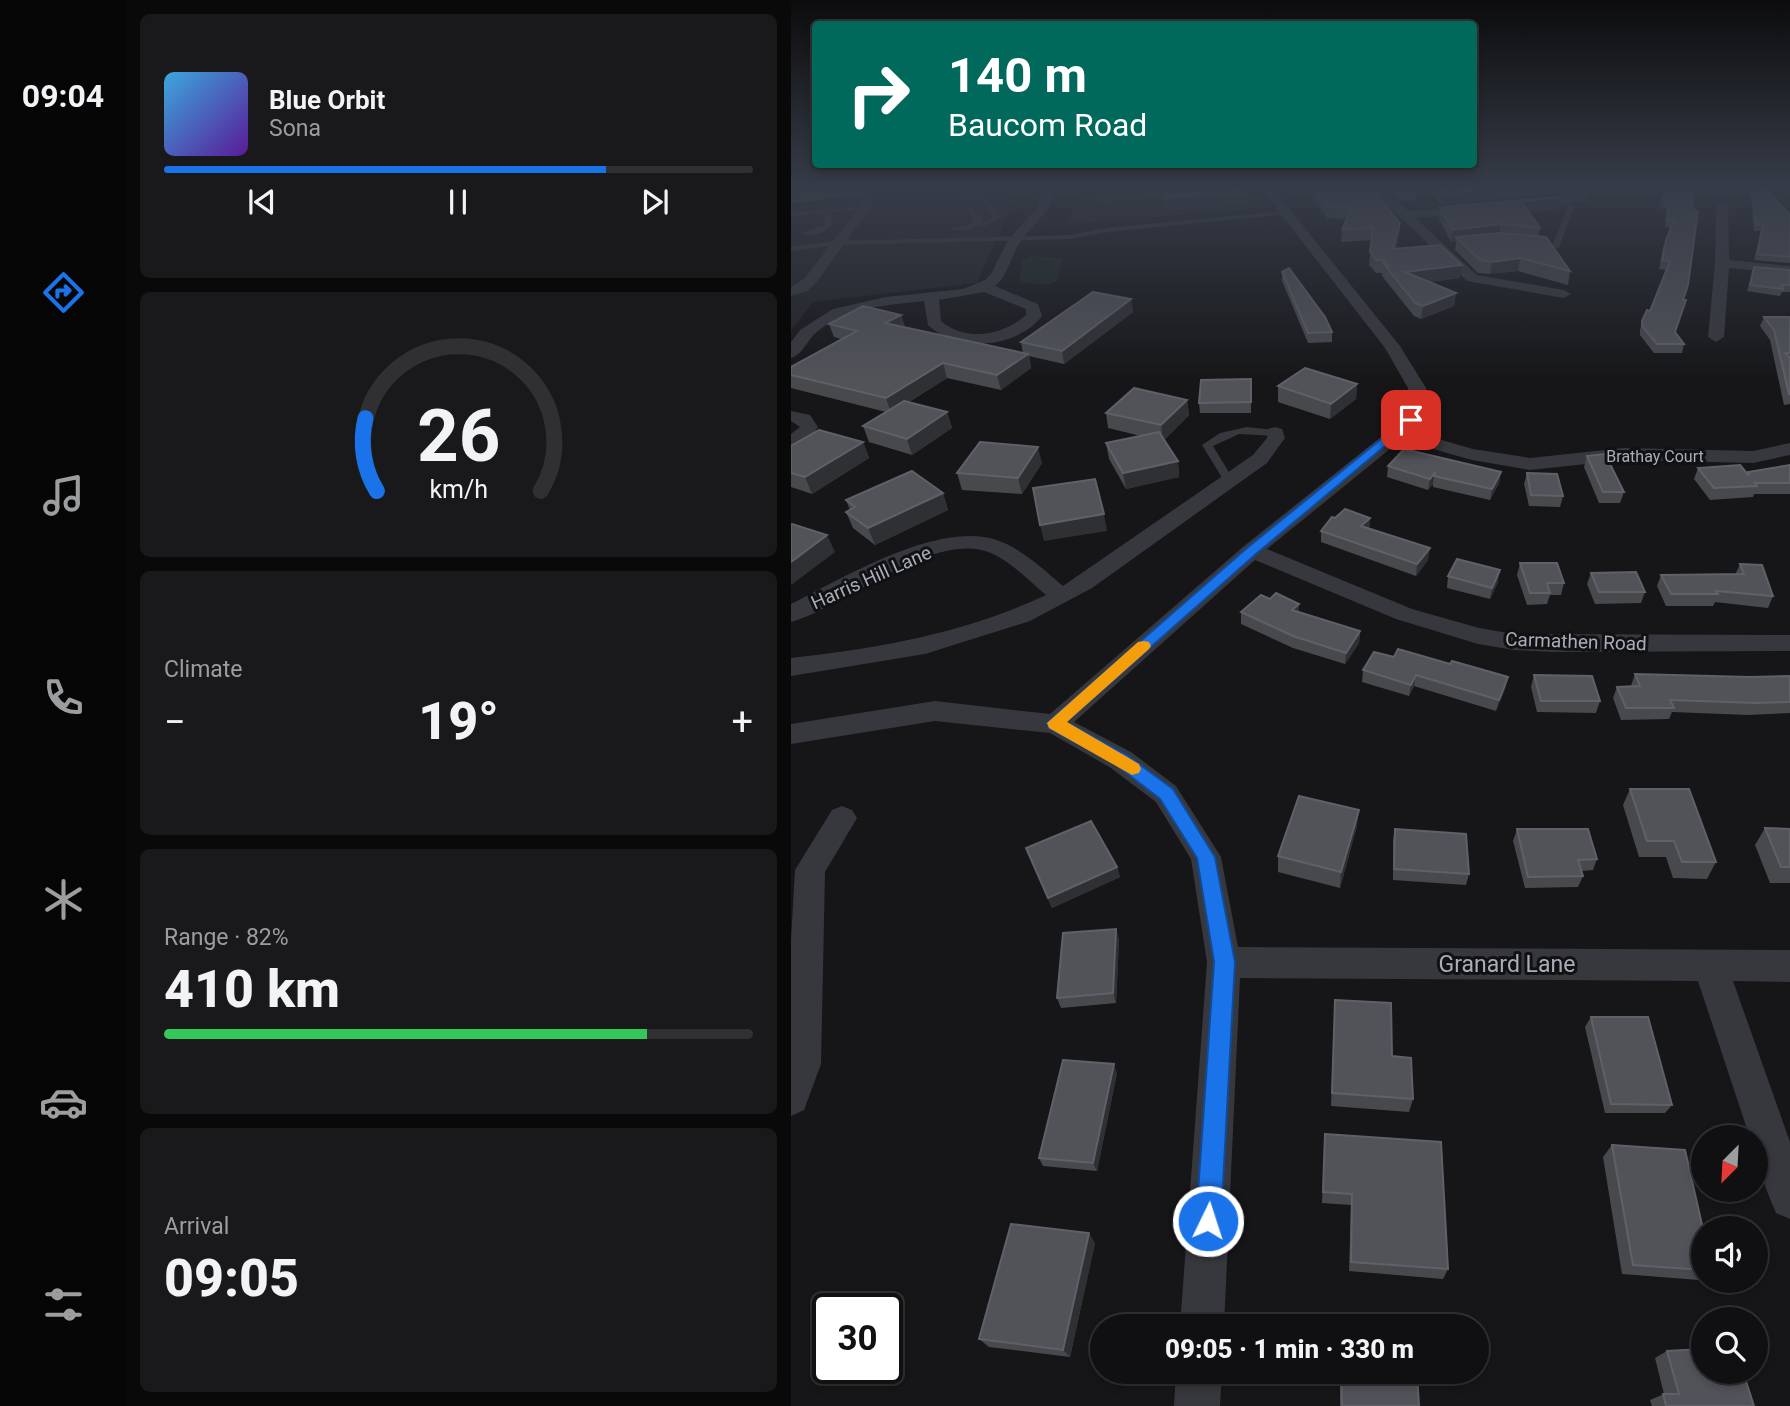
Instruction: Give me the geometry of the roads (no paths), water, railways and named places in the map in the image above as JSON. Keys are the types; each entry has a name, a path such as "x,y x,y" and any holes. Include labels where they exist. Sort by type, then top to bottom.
{"street":[{"path":"791,292 806,286 831,252"},
{"path":"791,353 809,330 842,312 875,303 967,292 984,287 995,279 1006,252"},
{"path":"1055,723 1252,551 1398,433 1417,411 1417,388 1392,346 1317,252"},
{"path":"1450,252 1472,278 1502,286 1564,294"},
{"path":"1716,337 1722,252"},
{"path":"1722,263 1790,270"},
{"path":"931,296 933,322 946,334 957,337 975,338 1004,334 1028,323 1034,316 1033,307 1026,302 984,287"},
{"path":"791,416 804,419 809,427 804,434 791,442"},
{"path":"791,667 872,658 953,640 982,631 1062,596 1271,448 1276,438 1275,433"},
{"name":"Brathay Court","path":"1398,433 1481,457 1521,463 1623,454 1736,456 1779,453 1790,449"},
{"name":"Harris Hill Lane","path":"791,614 921,553 963,542 989,544 1062,596"},
{"name":"Carmathen Road","path":"1252,551 1404,614 1478,636 1514,642 1555,644 1790,643"},
{"path":"791,749 935,711"},
{"path":"791,734 935,711 1055,723 1121,760 1167,794 1206,857 1224,962 1203,1314"},
{"path":"791,1097 803,1063 810,870 842,818"},
{"name":"Granard Lane","path":"1224,962 1790,966"},
{"path":"1710,965 1790,1199"},
{"path":"1197,1406 1198,1384"}],"lane":[{"path":"1228,479 1207,445 1226,432 1251,429 1275,433"}]}
